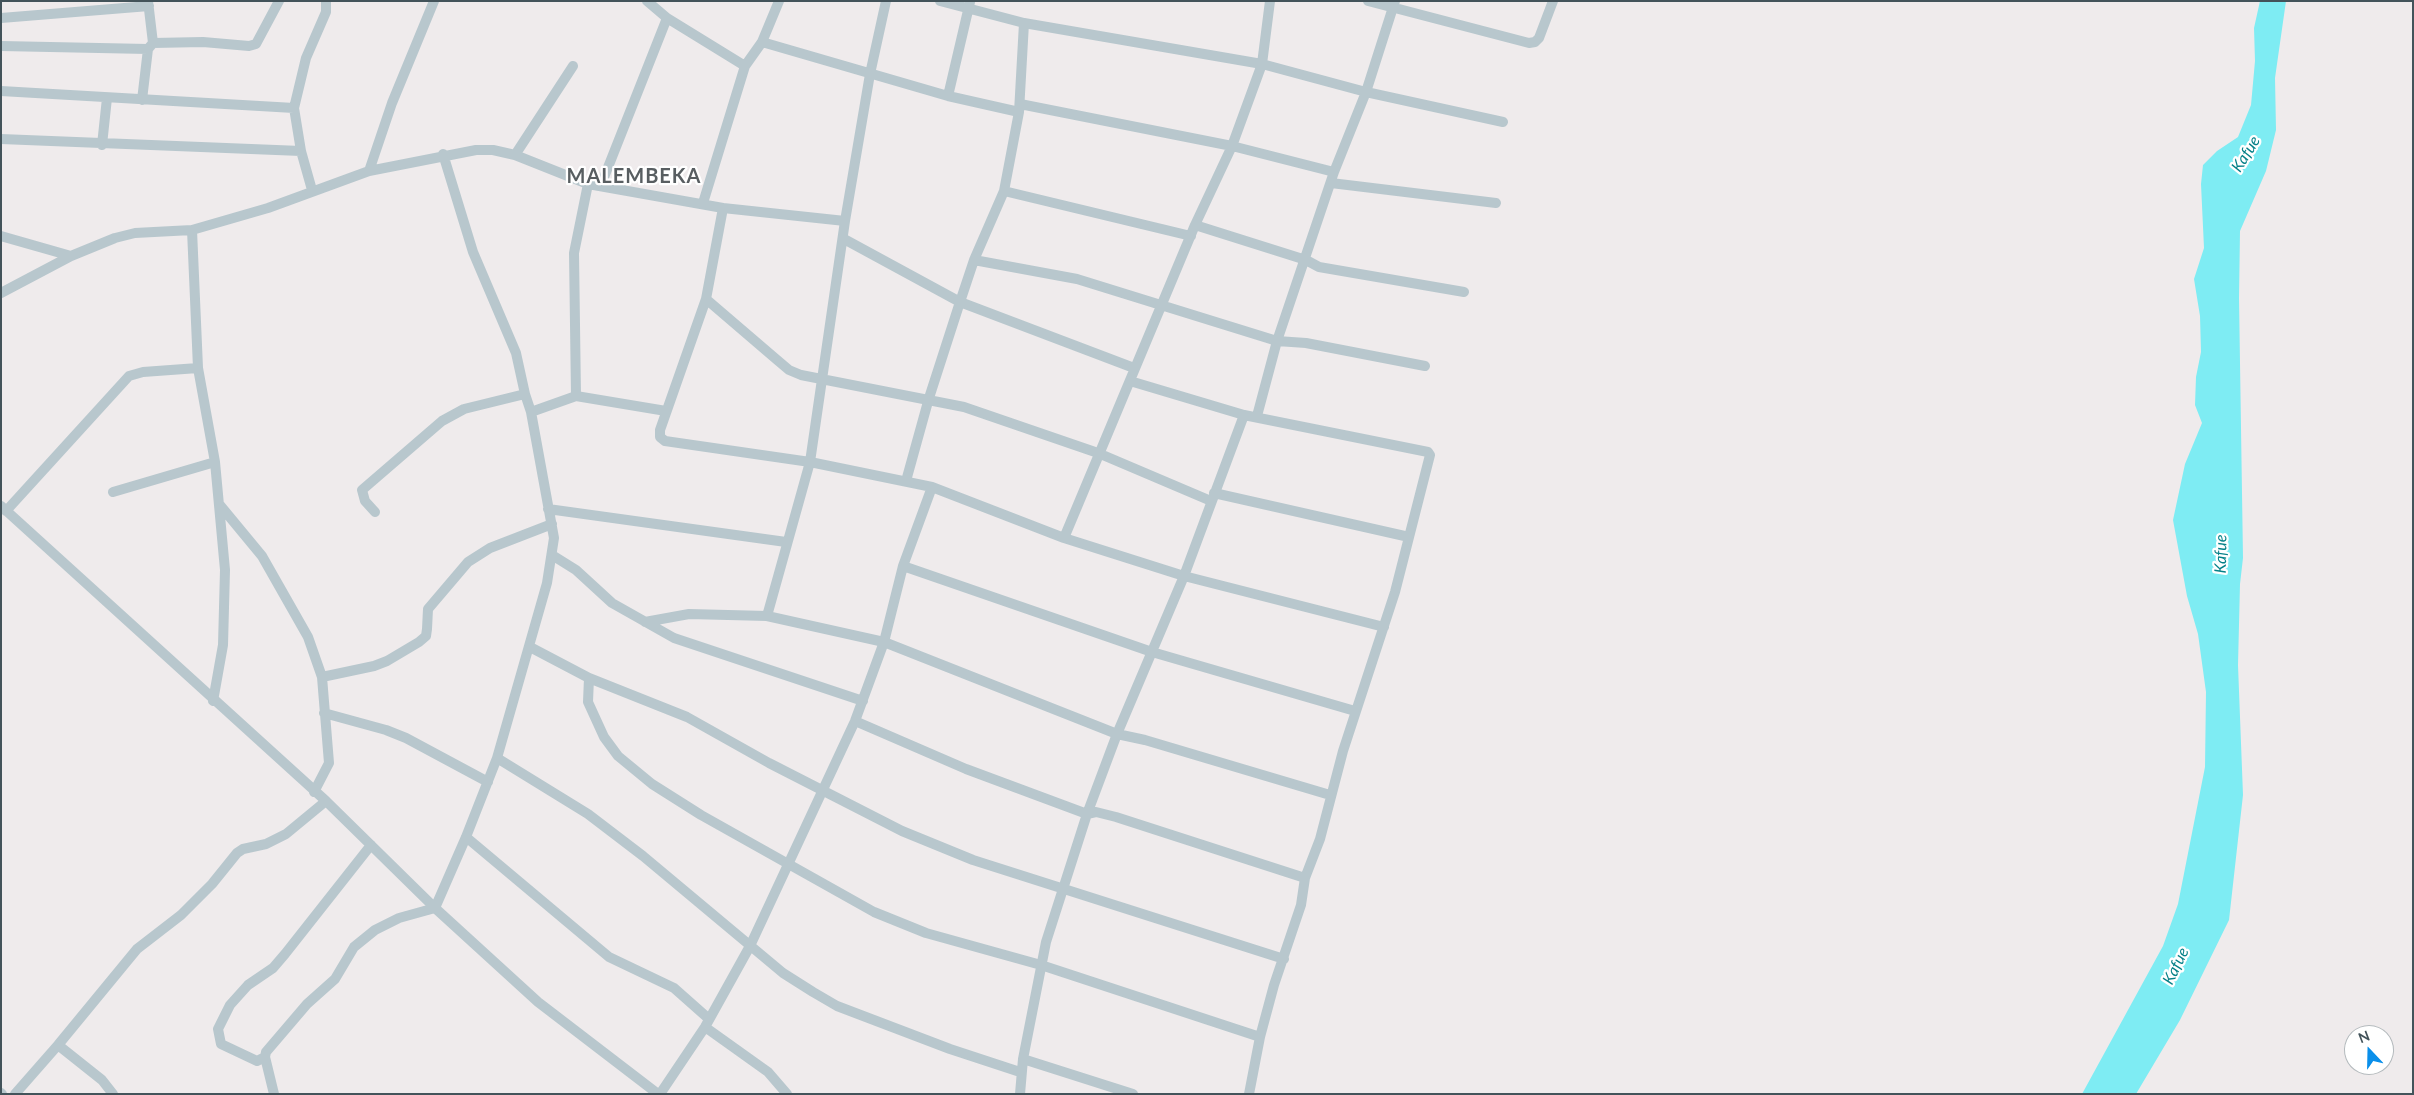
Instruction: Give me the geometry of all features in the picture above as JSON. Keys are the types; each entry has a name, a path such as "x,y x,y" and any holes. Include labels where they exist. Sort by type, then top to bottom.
{"street":[{"path":"1,46 150,46 204,42 249,46 256,44 279,1"},
{"path":"312,190 301,151 294,108 306,58 326,12 326,1"},
{"path":"368,171 392,103 423,33 434,1"},
{"path":"647,1 667,18 745,66"},
{"path":"703,203 745,66 762,42 779,1"},
{"path":"766,616 810,462 844,239 845,221 870,74 886,1"},
{"path":"940,1 970,5 1024,22 1262,64 1366,92 1503,122"},
{"path":"1064,538 1134,368 1195,226 1232,146 1262,64 1270,1"},
{"path":"1368,1 1395,4 1529,43 1535,42 1539,38 1553,1"},
{"path":"1,18 148,4 150,46 142,100"},
{"path":"1257,416 1277,341 1306,260 1334,172 1366,92 1395,4"},
{"path":"948,96 970,5"},
{"path":"600,185 667,18"},
{"path":"906,482 929,398 974,260 1004,191 1019,108 1024,22"},
{"path":"762,42 948,96 1232,146 1334,172"},
{"path":"515,155 573,66"},
{"path":"1,91 294,108"},
{"path":"102,145 107,98"},
{"path":"1,139 102,145 301,151"},
{"path":"1,293 71,256 115,238 135,233 192,230 268,208 312,190 368,171 443,154 476,150 493,150 515,155 588,184 723,208 845,221"},
{"path":"435,908 466,837 496,758 530,647 552,556 552,524 531,412 516,354 473,252 443,154"},
{"path":"1331,183 1496,203"},
{"path":"576,396 574,253 588,184"},
{"path":"1004,191 1191,236"},
{"path":"723,208 706,299 660,430 660,437 665,441 810,462 932,487 1064,538 1184,576 1384,627"},
{"path":"1195,226 1306,260 1319,267 1464,292"},
{"path":"192,230 198,368 215,462 225,570 223,645 214,701"},
{"path":"1,236 71,256"},
{"path":"844,239 960,302 1134,368"},
{"path":"974,260 1053,273 1277,341 1306,343 1425,366"},
{"path":"706,299 789,370 801,375 929,398 964,407 1098,453 1213,497 1409,537"},
{"path":"198,368 136,372 130,376 4,508 326,801 435,908 538,1002 659,1094 707,1023 750,946 855,721 884,642 903,566 932,487"},
{"path":"1130,381 1244,415 1257,416 1428,452 1430,461 1396,592 1355,711 1330,795 1320,839 1305,878 1301,905 1260,1037 1248,1094"},
{"path":"375,512 365,501 362,490 442,421 464,409 525,394"},
{"path":"531,412 576,396 666,411"},
{"path":"1020,1094 1020,1072 1041,965 1087,814 1117,734 1184,576 1244,415"},
{"path":"113,492 215,462"},
{"path":"218,504 262,556 308,637 322,677 324,714 330,751 329,763 325,774 314,792"},
{"path":"548,509 786,542"},
{"path":"322,677 381,664 419,642 426,636 428,629 428,610 468,562 490,548 552,524"},
{"path":"552,556 576,570 612,603 674,638 863,701"},
{"path":"903,566 1152,652 1355,711"},
{"path":"645,622 689,614 766,616 884,642 1117,734 1145,740 1330,795"},
{"path":"530,647 589,678 687,717 769,764 823,789 902,831 973,860 1284,959"},
{"path":"589,678 588,702 604,737 618,756 652,784 789,865 874,912 926,933 1041,965 1260,1037"},
{"path":"324,714 386,730 406,738 488,782"},
{"path":"855,721 966,769 1087,814 1096,812 1116,817 1305,878"},
{"path":"496,758 588,814 642,856 783,973 837,1006 950,1049 1020,1072"},
{"path":"14,1094 58,1045 137,949 181,915 212,884 237,853 242,849 266,844 286,834 326,801"},
{"path":"466,837 609,957 674,988 707,1023 768,1072 787,1094"},
{"path":"371,845 273,968 248,985 230,1005 218,1029 221,1044 257,1061 265,1057 271,1045 307,1004 335,979 354,947 375,930 398,918 435,908"},
{"path":"58,1045 102,1080 113,1094"},
{"path":"265,1057 274,1094"},
{"path":"1023,1060 1113,1091 1133,1094"}],"water":[{"name":"Kafue","path":"2260,1 2286,1 2275,78 2276,130 2266,171 2240,231 2239,298 2243,558 2240,584 2238,665 2243,795 2229,920 2180,1020 2136,1094 2082,1094 2163,946 2178,904 2205,767 2206,692 2198,634 2187,596 2173,520 2185,464 2202,423 2195,405 2196,377 2201,352 2200,316 2194,279 2204,248 2201,184 2203,165 2217,151 2238,137 2251,105 2255,61 2254,28"}],"district":[{"name":"MALEMBEKA","path":"634,177"}]}
